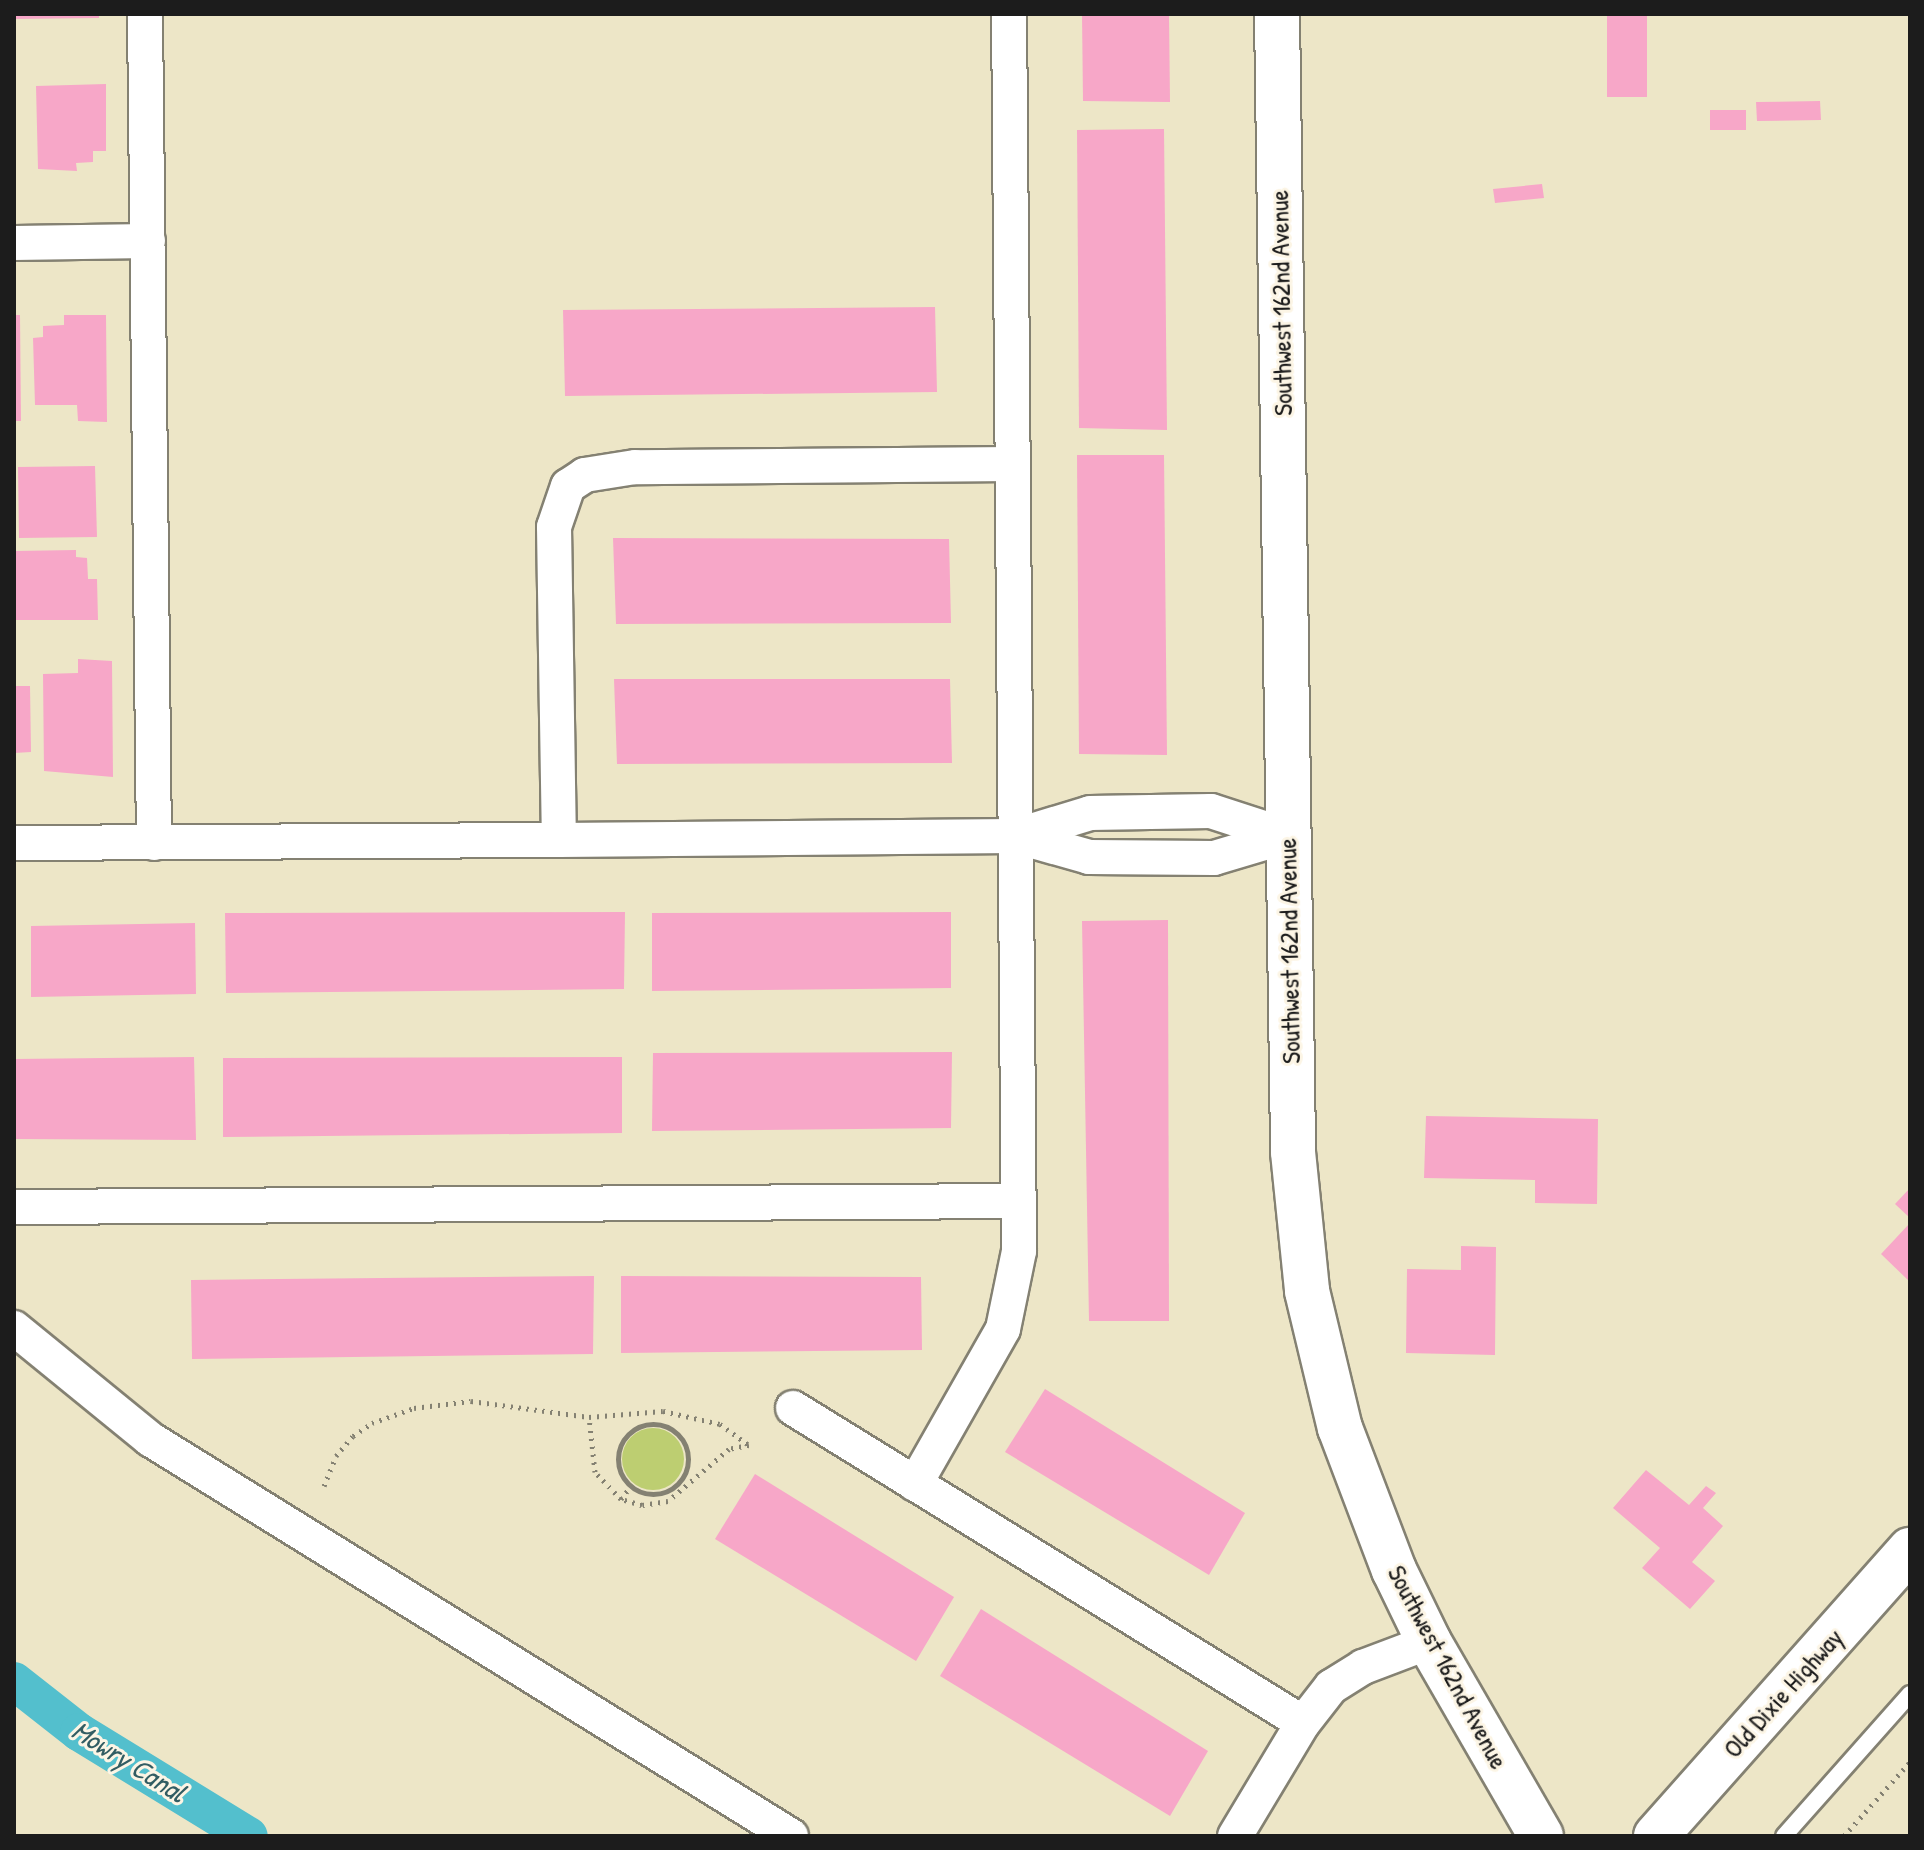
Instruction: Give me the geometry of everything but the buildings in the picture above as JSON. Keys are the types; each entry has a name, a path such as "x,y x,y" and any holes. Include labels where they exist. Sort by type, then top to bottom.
{"street":[{"path":"145,14 154,843"},
{"path":"915,1484 1003,1329 1013,1294 1019,1201 1009,14"},
{"name":"Southwest 162nd Avenue","path":"1277,14 1293,1152 1307,1291 1359,1481 1429,1642 1541,1836"},
{"path":"14,243 148,241"},
{"path":"559,840 554,527 568,486 585,475 635,467 1013,464"},
{"path":"1015,836 1090,813 1211,811 1288,836"},
{"path":"14,843 1015,836 1089,857 1214,858 1288,836"},
{"path":"18,1213 1019,1201"},
{"path":"14,1328 150,1439 791,1836"},
{"path":"793,1408 1303,1723"},
{"name":"Old Dixie Highway","path":"1656,1836 1910,1550"},
{"path":"1235,1836 1303,1723 1340,1680 1429,1642"}],"lane":[{"path":"1784,1836 1910,1694"}],"path":[{"path":"324,1486 336,1456 353,1436 372,1423 414,1408 471,1401 589,1417 650,1412 696,1416 720,1424 749,1445 729,1449 668,1501 642,1505 621,1499 595,1472 589,1417"},
{"path":"650,1412 650,1425"},
{"path":"650,1425 677,1434 686,1449 687,1467 679,1482 664,1492 647,1493 631,1486 622,1475 618,1452 631,1431 650,1425"},
{"path":"621,1499 631,1486"},
{"path":"1844,1836 1910,1762"}],"green space":[{"path":"653,1428 665,1430 675,1437 682,1447 682,1471 675,1481 665,1488 653,1490 641,1488 631,1481 624,1471 622,1459 624,1447 631,1437 641,1430"}],"waterway":[{"name":"Mowry Canal","path":"14,1681 79,1732 249,1836"}]}
